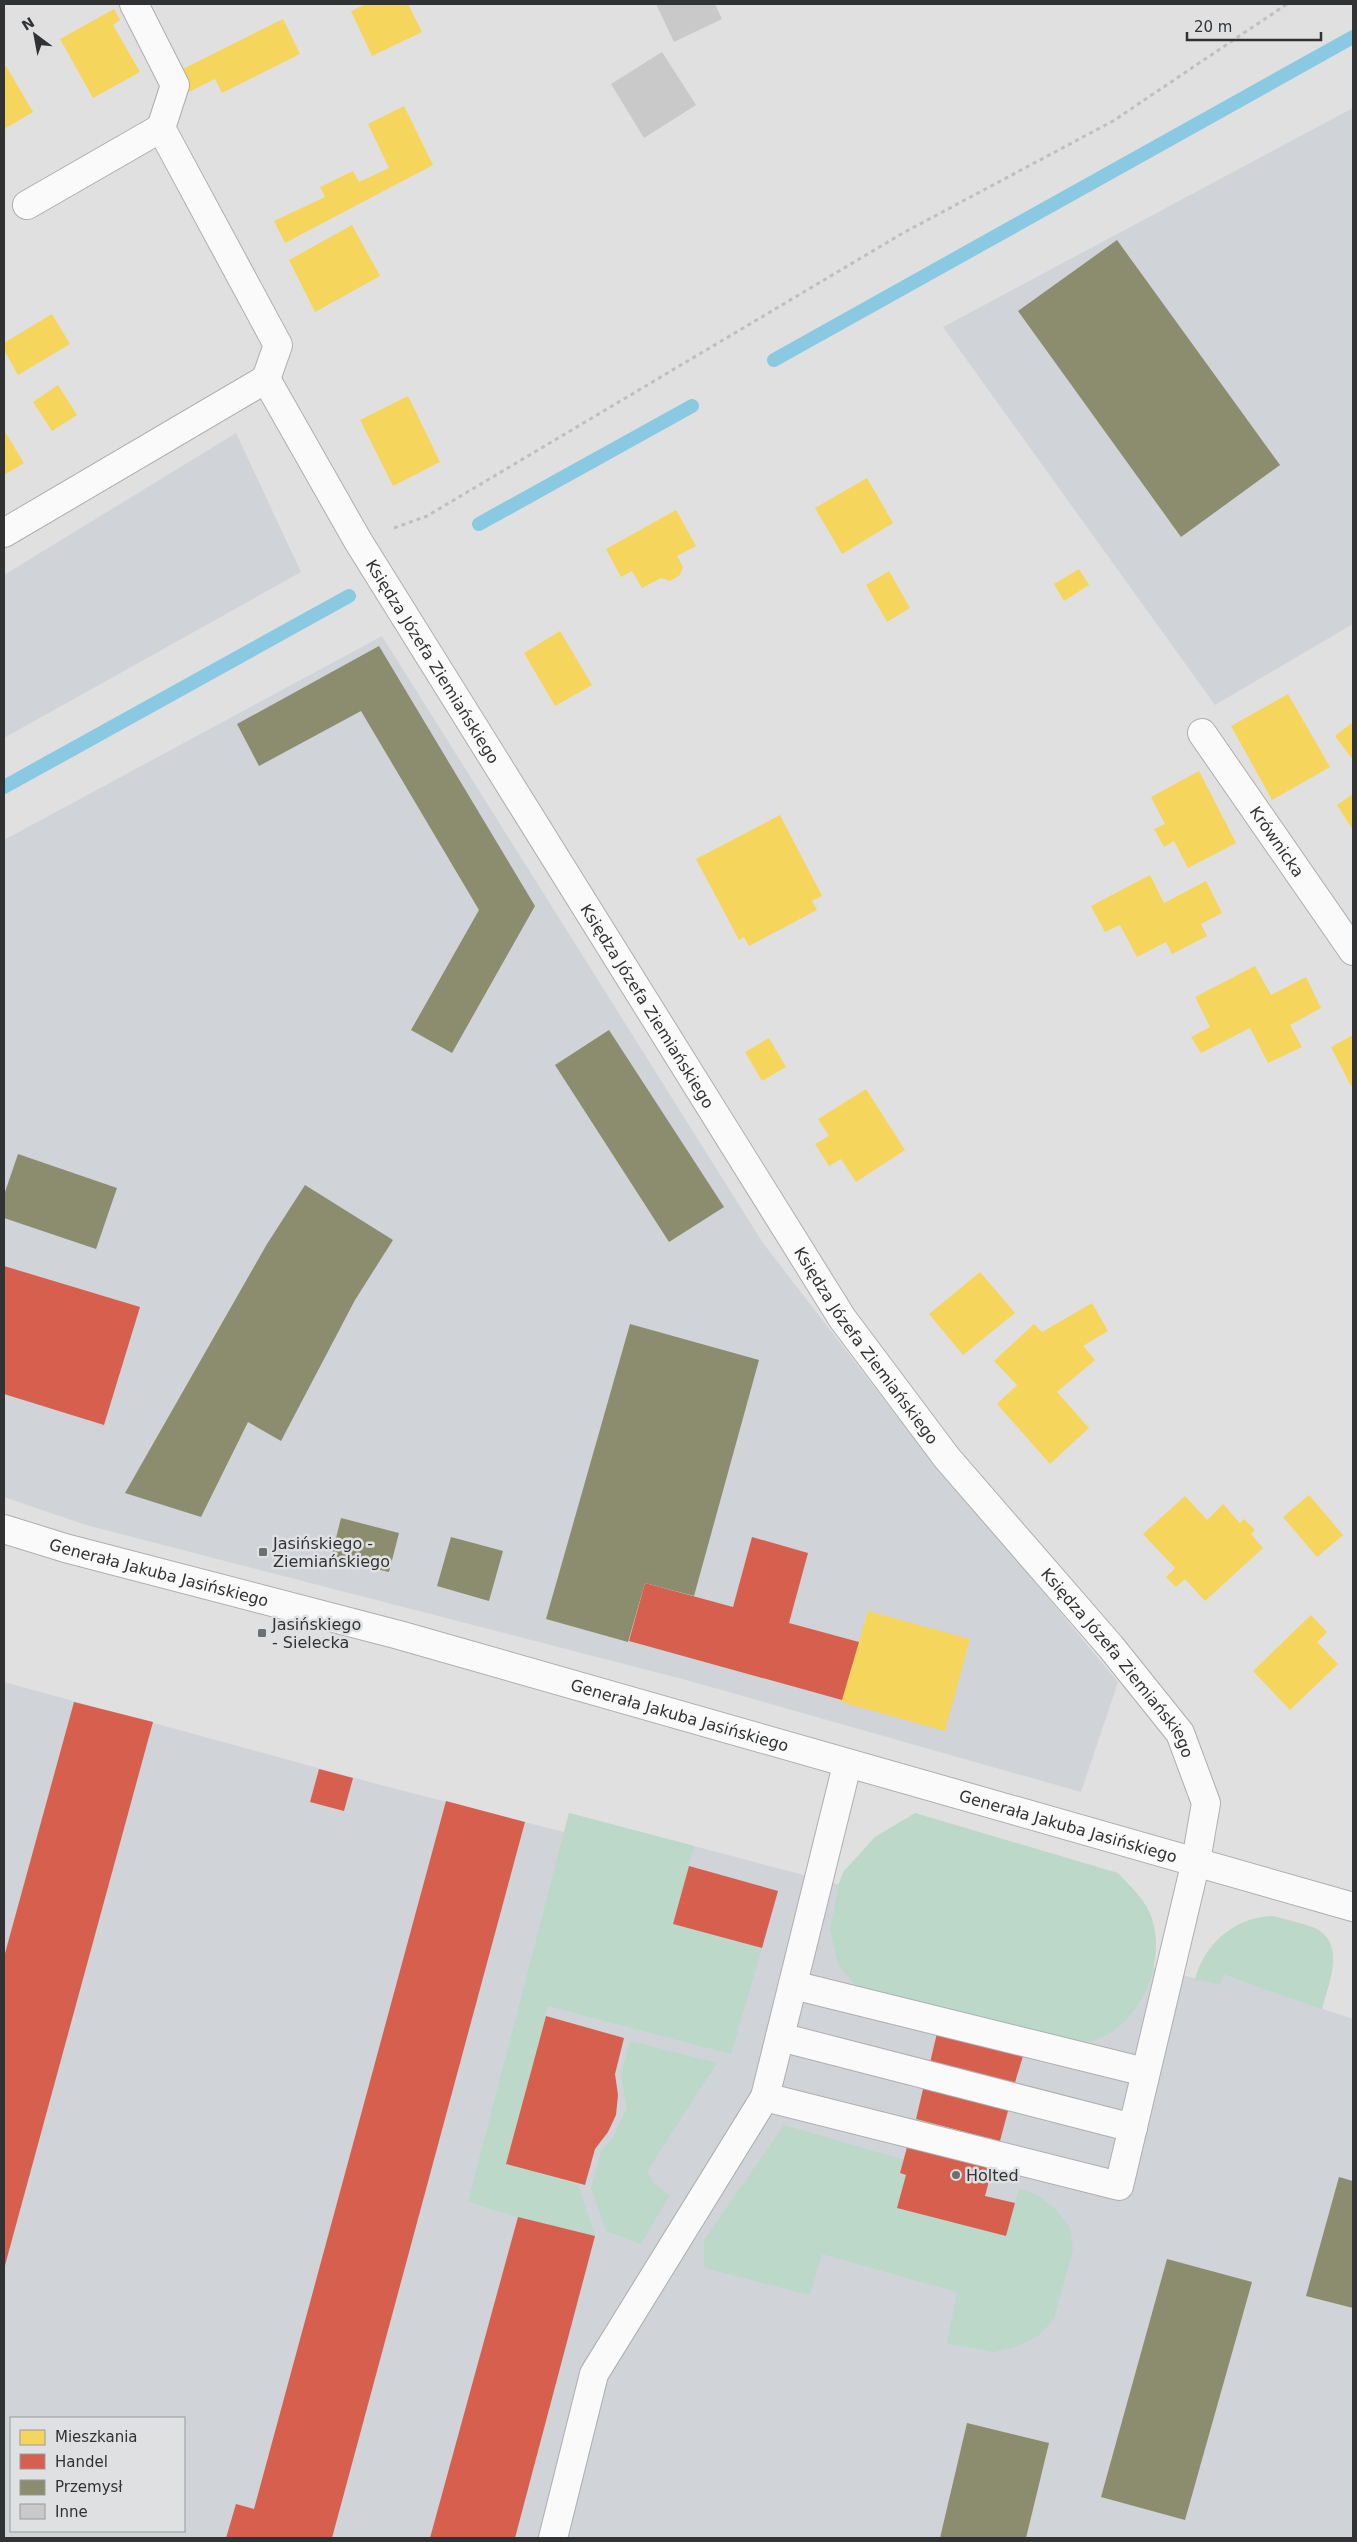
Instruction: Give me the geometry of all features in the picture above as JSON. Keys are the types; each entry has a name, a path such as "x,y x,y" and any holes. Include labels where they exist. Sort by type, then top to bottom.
{"street":[{"path":"27,205 161,128 175,85 134,4"},
{"path":"4,533 266,379 278,345 161,128"},
{"name":"Księdza Józefa Ziemiańskiego","path":"266,379 358,541 842,1318 946,1458 1111,1647 1180,1733 1206,1803 1196,1861 1119,2186 765,2097"},
{"name":"Krównicka","path":"1202,733 1353,951"},
{"name":"Generała Jakuba Jasińskiego","path":"4,1529 65,1548 399,1635 847,1764 1196,1861 1353,1908"},
{"path":"552,2538 594,2374 765,2097 847,1764"},
{"path":"793,1985 1145,2072"},
{"path":"780,2037 1133,2128"}],"path":[{"path":"358,541 427,516 904,233 1113,121 1287,4"}],"shaded area":[{"path":"1353,108 1353,624 1215,705 943,327"},
{"path":"236,433 301,572 4,738 4,575"},
{"path":"382,636 763,1243 895,1414 1118,1682 1081,1792 686,1680 86,1525 4,1497 4,840"},
{"path":"4,1682 373,1783 564,1832 569,1813 1220,1985 1223,1975 1353,2019 1353,2538 4,2538"}],"green space":[{"path":"569,1813 694,1846 673,1924 762,1948 731,2054 548,2006 506,2164 578,2184 595,2236 518,2217 468,2202"},
{"path":"915,1813 1118,1873 1138,1894 1150,1912 1156,1936 1156,1954 1147,1989 1127,2019 1114,2031 1098,2039 1075,2042 870,1992 854,1984 838,1964 830,1929 843,1872 875,1837"},
{"path":"1273,1916 1315,1928 1325,1935 1330,1944 1333,1954 1333,1965 1322,2009 1224,1975 1220,1985 1195,1979 1206,1954 1224,1934 1246,1921"},
{"path":"630,2041 717,2063 647,2171 653,2183 669,2196 641,2244 606,2231 591,2188 601,2151 612,2139 627,2108 621,2074"},
{"path":"784,2125 904,2160 900,2173 1006,2236 1019,2189 1036,2194 1055,2209 1070,2227 1073,2249 1054,2319 1038,2336 1015,2347 994,2352 947,2344 957,2292 822,2254 810,2295 704,2268 704,2240"}],"building: Mieszkania":[{"path":"366,4 408,4 422,32 372,56 351,11"},
{"path":"114,9 120,20 113,25 140,72 93,98 60,39"},
{"path":"283,19 300,54 222,93 215,79 189,92 179,71"},
{"path":"6,66 33,112 4,129 4,68"},
{"path":"404,106 433,165 285,243 274,221 325,197 320,187 353,171 359,182 389,168 368,124"},
{"path":"352,225 380,276 315,312 289,260"},
{"path":"52,314 70,344 18,375 4,350 4,343"},
{"path":"58,385 77,415 52,431 33,402"},
{"path":"408,396 440,462 393,486 360,420"},
{"path":"4,430 24,463 4,475"},
{"path":"867,478 893,523 842,554 815,508"},
{"path":"676,510 696,546 677,556 683,567 680,575 670,581 661,578 642,588 632,571 621,577 606,549"},
{"path":"1079,569 1089,585 1064,601 1054,584"},
{"path":"889,571 910,608 887,622 866,585"},
{"path":"560,631 592,685 555,706 524,653"},
{"path":"1288,694 1330,767 1272,800 1231,726"},
{"path":"1353,722 1353,760 1335,736"},
{"path":"1199,771 1236,843 1188,868 1174,841 1164,847 1154,829 1165,824 1151,797"},
{"path":"1353,794 1353,830 1337,805"},
{"path":"780,815 822,896 812,901 817,910 749,946 744,937 739,940 696,859"},
{"path":"1150,875 1164,903 1206,881 1222,913 1201,924 1207,936 1172,954 1166,942 1137,957 1120,925 1105,932 1091,906"},
{"path":"1255,966 1271,995 1306,977 1321,1008 1290,1025 1302,1047 1268,1063 1250,1028 1201,1053 1191,1037 1210,1027 1195,997"},
{"path":"1353,1035 1353,1085 1351,1086 1331,1047"},
{"path":"769,1038 786,1067 762,1081 745,1052"},
{"path":"866,1089 905,1150 856,1182 841,1159 829,1166 815,1144 829,1136 818,1119"},
{"path":"980,1272 1015,1313 963,1355 929,1314"},
{"path":"1092,1303 1108,1331 1083,1346 1095,1360 1057,1392 1089,1428 1050,1464 997,1404 1017,1385 994,1361 1034,1324 1042,1332"},
{"path":"1309,1495 1343,1535 1317,1557 1283,1517"},
{"path":"1185,1496 1207,1520 1223,1504 1240,1523 1244,1519 1255,1530 1251,1534 1263,1548 1205,1601 1185,1579 1176,1587 1166,1577 1175,1568 1143,1534"},
{"path":"868,1611 970,1639 945,1731 841,1702"},
{"path":"1311,1615 1327,1632 1317,1642 1338,1664 1290,1710 1253,1671"}],"building: Handel":[{"path":"4,1266 140,1307 104,1425 4,1394"},
{"path":"752,1537 808,1553 789,1623 859,1642 842,1700 629,1641 645,1583 733,1607"},
{"path":"74,1702 153,1722 4,2269 4,1957"},
{"path":"319,1769 353,1778 344,1811 310,1802"},
{"path":"446,1801 525,1822 332,2538 226,2538 236,2504 254,2509"},
{"path":"689,1866 778,1891 762,1948 673,1924"},
{"path":"546,2016 624,2038 615,2074 618,2095 616,2115 608,2132 595,2149 585,2185 506,2164"},
{"path":"937,2033 1023,2056 1013,2089 929,2067"},
{"path":"924,2085 1009,2107 1000,2141 916,2119"},
{"path":"909,2140 994,2162 985,2196 1015,2203 1006,2236 897,2208 906,2175 900,2173"},
{"path":"518,2217 595,2236 515,2538 430,2538"}],"building: Przemysł":[{"path":"1117,240 1280,465 1181,537 1018,311"},
{"path":"379,646 535,906 452,1053 411,1030 479,910 361,711 259,766 237,724"},
{"path":"609,1030 724,1207 669,1242 555,1065"},
{"path":"18,1154 117,1188 96,1249 4,1218 4,1195"},
{"path":"305,1185 393,1240 355,1300 281,1441 248,1422 201,1517 125,1493 267,1244"},
{"path":"630,1324 759,1360 694,1596 645,1583 628,1642 546,1619"},
{"path":"341,1518 399,1533 389,1572 331,1558"},
{"path":"451,1537 503,1551 489,1601 437,1586"},
{"path":"1339,2177 1353,2181 1353,2308 1306,2296"},
{"path":"1167,2259 1252,2282 1185,2520 1101,2497"},
{"path":"967,2423 1049,2443 1026,2538 940,2538"}],"building: Inne":[{"path":"656,4 715,4 722,19 674,42"},
{"path":"662,52 696,105 644,138 611,84"}],"waterway":[{"path":"774,360 1353,37"},
{"path":"479,524 692,406"},
{"path":"4,787 349,596"}],"place":[{"name":"Jasińskiego - Ziemiańskiego","path":"263,1552"},
{"name":"Jasińskiego - Sielecka","path":"262,1633"},
{"name":"Holted","path":"956,2175"}]}
